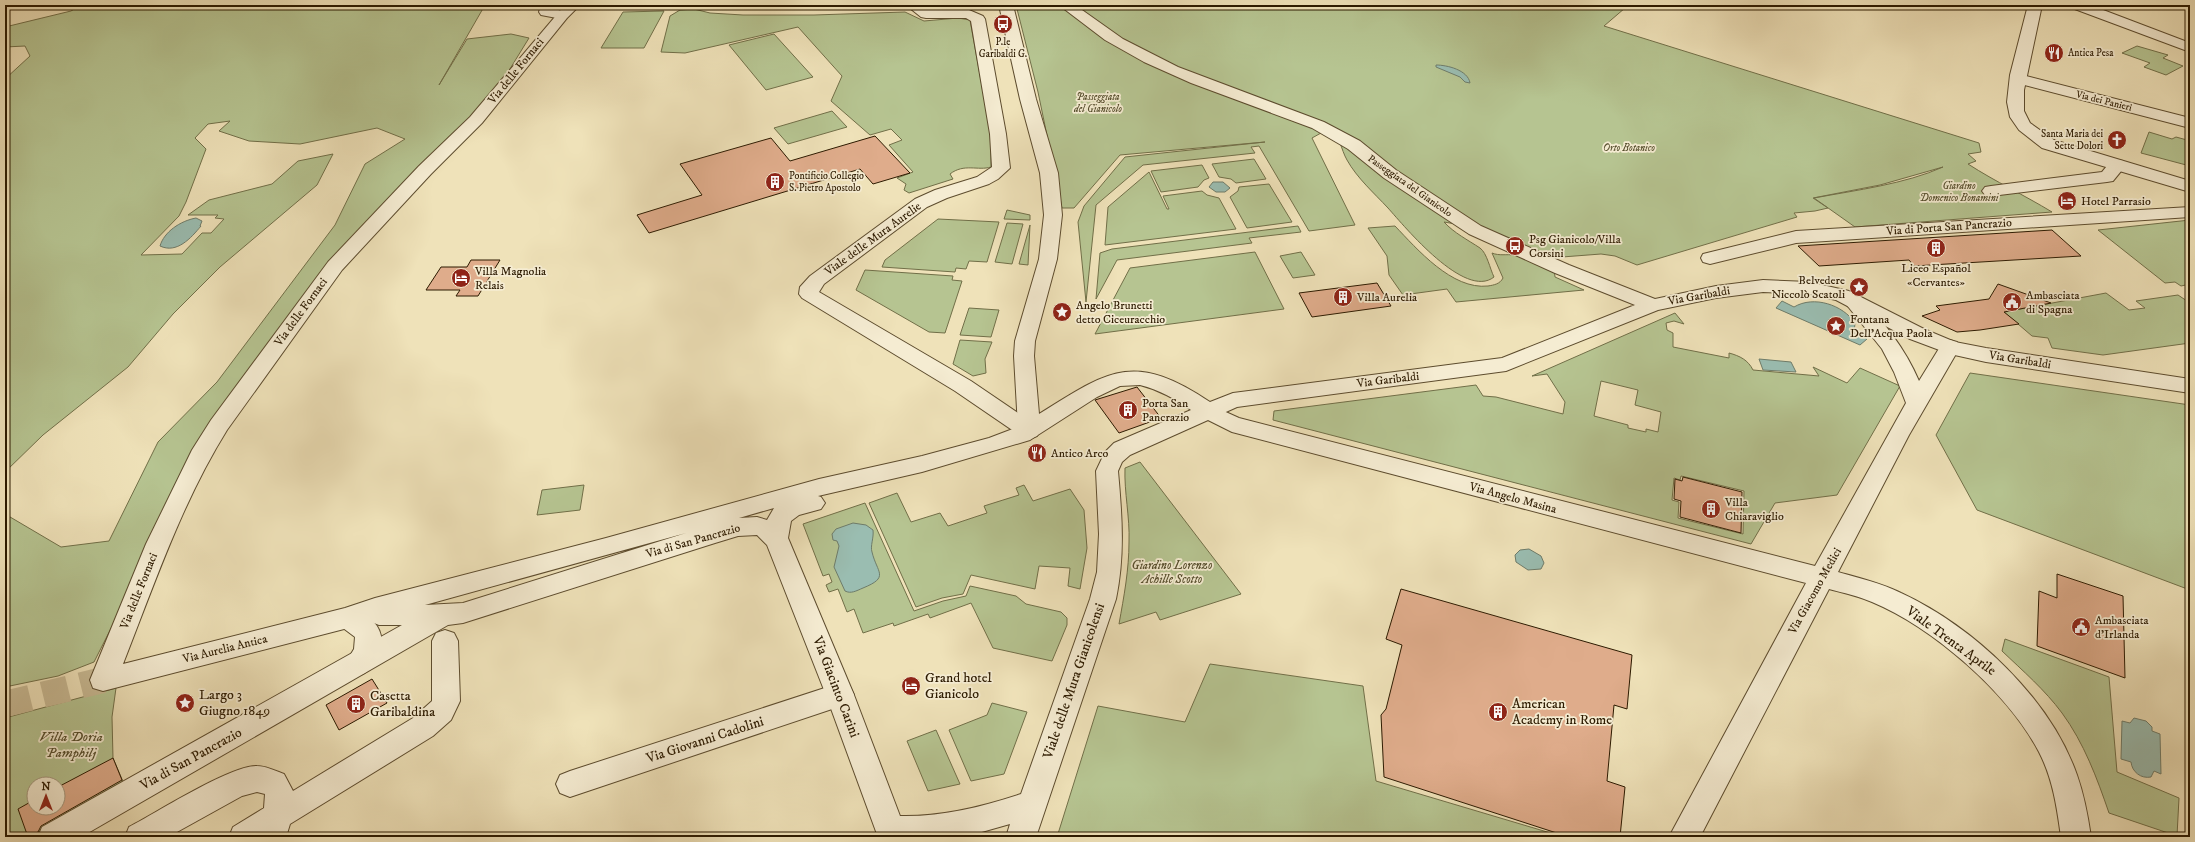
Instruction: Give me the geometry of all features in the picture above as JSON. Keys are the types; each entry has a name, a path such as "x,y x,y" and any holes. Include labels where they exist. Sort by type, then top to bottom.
{"street":[{"name":"Viale delle Mura Aurelie","path":"913,5 926,14 969,14 978,19 998,134 1001,168 992,177 981,182 933,197 921,203 817,280 810,288 809,294 963,386 1029,431"},
{"path":"1006,5 1028,99 1051,181 1053,215 1048,259 1025,342 1024,356 1029,431"},
{"name":"Passeggiata del Gianicolo","path":"1066,5 1117,42 1145,57 1196,80 1313,123 1336,133 1396,178 1475,230 1562,269 1653,304"},
{"path":"2035,5 2018,79 2014,106 2018,117 2032,134 2048,144 2190,187"},
{"path":"2077,5 2190,48"},
{"name":"Via delle Fornaci","path":"103,680 158,544 203,450 219,425 335,266 424,170 476,120 561,8"},
{"name":"Via dei Panieri","path":"2018,79 2188,119"},
{"path":"1991,190 2107,177 2117,165"},
{"name":"Via di Porta San Pancrazio","path":"1710,258 1796,237 2190,212"},
{"name":"Via Garibaldi","path":"1133,444 1233,400 1506,364 1653,304 1716,292 1774,286 1820,290 1852,300 1917,334 1950,347 1986,355 2190,386"},
{"path":"1852,300 1880,330 1898,357 1909,378 1916,402"},
{"name":"Via Giacomo Medici","path":"1684,837 1916,402 1950,347"},
{"name":"Via Angelo Masina","path":"1089,392 1111,380 1140,378 1168,386 1232,424 1821,579"},
{"name":"Via di San Pancrazio","path":"348,618 375,608 819,487 922,464 1001,442 1029,431 1089,392"},
{"name":"Viale delle Mura Gianicolensi","path":"1021,837 1103,599 1109,572 1111,522 1107,471 1116,453 1133,444"},
{"name":"Via di San Pancrazio","path":"776,538 777,521 780,515 787,511 922,464"},
{"name":"Via di San Pancrazio","path":"443,628 460,604 505,587 664,539 709,518"},
{"name":"Via di San Pancrazio","path":"62,835 358,664 443,628 473,610 608,566 738,528 763,528 776,538"},
{"name":"Via Giacinto Carini","path":"776,538 840,695 892,833"},
{"name":"Viale Trenta Aprile","path":"1821,579 1874,592 1890,599 1945,633 1998,675 2030,714 2055,758 2071,804 2076,837"},
{"name":"Via di San Pancrazio","path":"348,618 374,615 443,628"},
{"path":"348,618 362,625 368,634 366,651 358,664"},
{"name":"Via Aurelia Antica","path":"103,680 348,618"},
{"path":"244,837 274,827 354,767 423,727 441,712 446,701 443,628"},
{"name":"Via Giovanni Cadolini","path":"570,784 840,695"},
{"path":"140,837 228,788 246,780 266,780 277,787 280,798 274,827"},
{"path":"892,833 948,825 1001,814 1032,804"}],"green space":[{"path":"81,5 485,5 439,85 467,39 511,34 529,38 497,90 399,189 217,419 94,662 58,676 5,687 5,514 61,547 109,541 158,442 217,382 335,225 365,164 405,139 377,128 300,144 249,141 219,131 230,121 208,124 195,138 206,149 186,202 179,216 141,255 182,254 202,233 211,233 224,219 215,218 218,215 188,215 209,200 272,184 298,161 333,154 317,185 220,267 173,314 128,367 43,435 5,472 5,79 30,56 25,46 5,47 5,27 71,11"},
{"path":"1016,5 1616,5 1625,8 1604,26 1979,143 1981,152 1968,154 1976,161 1968,164 2052,212 1855,227 1814,198 1897,182 1943,167 1880,185 1813,198 1828,208 1794,213 1797,217 1637,265 1615,256 1601,254 1549,258 1479,228 1444,222 1457,233 1480,248 1485,254 1494,277 1482,281 1468,279 1452,270 1436,258 1421,244 1361,179 1351,167 1340,143 1321,133 1312,138 1355,225 1309,231 1259,146 1251,147 1255,153 1143,165 1096,205 1086,302 1078,222 1084,206 1125,157 1265,142 1120,155 1074,208 1062,208 1038,92"},
{"path":"694,9 710,13 743,15 814,15 905,12 924,21 958,18 970,20 991,136 991,167 960,169 950,174 953,179 909,193 904,190 906,184 897,178 913,172 889,145 902,140 891,129 870,135 831,101 842,76 798,27 685,53 661,52 670,16 680,10"},
{"path":"664,11 644,48 601,48 623,12"},
{"path":"774,34 813,77 766,90 729,45"},
{"path":"2137,46 2168,55 2163,58 2183,66 2166,75 2144,67 2150,63 2122,53"},
{"path":"832,111 847,127 788,144 774,128"},
{"path":"2149,132 2172,139 2176,137 2187,140 2190,144 2190,166 2141,153"},
{"path":"1254,159 1266,179 1236,183 1231,179 1219,177 1212,164"},
{"path":"1202,165 1209,178 1204,180 1198,187 1161,192 1151,171"},
{"path":"1149,172 1167,209 1169,209 1163,196 1202,191 1207,195 1219,198 1236,229 1105,245 1108,207"},
{"path":"1269,184 1292,222 1247,228 1230,197 1238,191 1239,187"},
{"path":"1007,210 1030,215 1030,220 1004,219"},
{"path":"938,219 999,222 987,262 969,261 966,269 956,268 955,272 882,267 885,260"},
{"path":"2190,220 2190,284 2181,286 2175,282 2165,283 2098,230"},
{"path":"1007,223 1023,224 1012,264 995,262"},
{"path":"1030,225 1028,265 1019,264"},
{"path":"1298,226 1301,232 1249,238 1252,243 1117,260 1096,299 1100,253 1112,249"},
{"path":"1395,226 1436,266 1461,282 1475,286 1488,286 1499,283 1503,278 1492,253 1519,256 1554,269 1555,277 1584,290 1456,302 1447,289 1403,295 1389,275 1387,256 1368,228"},
{"path":"1255,252 1284,309 1095,334 1130,268"},
{"path":"1301,252 1315,275 1293,278 1280,256"},
{"path":"865,270 953,276 952,280 962,281 945,333 929,332 856,290"},
{"path":"2106,293 2129,310 2145,308 2136,301 2178,295 2190,303 2190,343 2103,355 2052,348 2048,338 2032,336 2004,312"},
{"path":"969,308 999,310 991,337 960,335"},
{"path":"1675,313 1684,324 1674,321 1666,323 1667,330 1673,333 1673,347 1729,358 1729,353 1743,359 1753,370 1819,376 1813,367 1847,383 1860,368 1900,386 1837,495 1775,503 1751,544 1273,420 1274,411 1476,385 1483,396 1496,397 1563,414 1565,402 1547,374 1532,376","holes":["1601,381 1638,390 1635,405 1661,412 1658,432 1646,429 1646,432 1628,428 1628,425 1594,416","1681,476 1744,491 1743,534 1678,518 1679,502 1672,500 1674,478 1680,480"]},
{"path":"960,340 992,342 985,359 986,373 973,376 953,364"},
{"path":"1970,373 2190,405 2190,590 1977,510 1936,435"},
{"name":"Giardino Lorenzo Achille Scotto","path":"1140,462 1241,594 1160,620 1156,612 1119,624 1126,583 1129,552 1129,523 1125,486 1125,468"},
{"path":"584,485 580,510 537,515 542,490"},
{"path":"1024,485 1033,501 1070,489 1084,510 1087,548 1080,589 1068,586 1070,568 1039,566 1035,589 971,575 963,594 942,598 916,607 869,503 897,493 911,522 940,513 948,526 987,513 984,506 1019,495 1016,488"},
{"path":"865,503 914,611 943,601 966,596 970,586 1016,596 1026,604 1061,612 1067,618 1067,625 1052,661 993,648 971,603 930,618 928,614 894,626 893,623 863,633 854,609 847,612 838,589 829,592 826,585 832,582 829,574 823,576 803,524"},
{"path":"2005,639 2109,677 2117,772 2179,798 2177,836 2109,813 2089,761 2070,724 2048,696 2002,651"},
{"path":"1210,664 1363,686 1376,781 1564,837 1057,837 1098,706 1185,722"},
{"name":"Villa Doria Pamphilj","path":"116,688 112,717 113,758 124,784 29,837 5,837 5,718"},
{"path":"992,703 1027,712 1004,774 971,781 949,730 987,715"},
{"path":"936,730 960,784 928,791 907,741"}],"water":[{"path":"1436,65 1456,69 1468,78 1470,83 1465,82 1460,77 1436,67"},
{"path":"1213,182 1223,182 1230,188 1225,192 1216,192 1209,187"},
{"path":"196,218 202,221 201,226 183,244 172,248 160,246 165,236 179,224"},
{"name":"Fontana Dell'Acqua Paola","path":"1782,301 1794,307 1810,302 1819,302 1836,307 1843,311 1855,323 1854,333 1867,339 1860,345 1776,308"},
{"path":"1759,359 1791,362 1796,372 1763,370"},
{"path":"853,523 866,525 873,530 872,550 880,574 876,581 871,584 856,591 849,592 845,591 834,567 839,546 837,541 833,540 832,534 836,529"},
{"path":"1529,549 1541,556 1544,563 1541,569 1528,570 1516,562 1515,555 1520,550"},
{"path":"2134,718 2146,721 2152,727 2152,731 2160,734 2161,774 2154,771 2151,777 2141,776 2135,772 2131,762 2121,759 2122,721 2130,723"}],"building":[{"name":"Pontificio Collegio S. Pietro Apostolo","path":"875,136 910,173 873,184 860,169 649,233 637,215 702,195 680,164 771,138 790,161"},
{"name":"Liceo Español «Cervantes»","path":"2052,230 2081,256 1914,266 1909,260 1819,266 1798,246"},
{"name":"Villa Magnolia Relais","path":"471,260 500,260 478,296 456,296 460,290 426,290 441,267 467,267"},
{"name":"Villa Aurelia","path":"1377,283 1391,306 1312,317 1299,293"},
{"name":"Ambasciata di Spagna","path":"1998,284 2051,303 2004,312 2019,324 1980,330 1957,332 1922,316 1940,310 1936,306 1989,299"},
{"name":"Porta San Pancrazio","path":"1137,387 1161,418 1119,433 1095,400"},
{"name":"Villa Chiaraviglio","path":"1683,477 1742,492 1741,533 1680,517 1681,501 1674,499 1675,479 1682,481"},
{"path":"2057,574 2123,596 2125,678 2037,646 2039,591 2057,598"},
{"name":"American Academy in Rome","path":"1401,589 1632,655 1627,709 1614,705 1607,781 1625,787 1620,837 1569,837 1384,777 1381,715 1386,709 1402,645 1386,639"},
{"name":"Casetta Garibaldina","path":"372,679 387,703 339,730 326,705"},
{"path":"113,758 122,780 66,812 66,783"},
{"path":"26,804 26,816 59,816 41,826 38,832 28,837 18,809"}],"tunnel":[{"path":"5,704 103,680"}],"place":[{"name":"P.le Garibaldi G.","path":"1003,24"},
{"name":"Antica Pesa","path":"2054,53"},
{"name":"Santa Maria dei Sette Dolori","path":"2117,140"},
{"name":"Pontificio Collegio S. Pietro Apostolo","path":"775,182"},
{"name":"Hotel Parrasio","path":"2067,201"},
{"name":"Psg Gianicolo/Villa Corsini","path":"1515,246"},
{"name":"Liceo Español «Cervantes»","path":"1936,248"},
{"name":"Villa Magnolia Relais","path":"461,278"},
{"name":"Belvedere Niccolò Scatoli","path":"1859,287"},
{"name":"Villa Aurelia","path":"1343,297"},
{"name":"Ambasciata di Spagna","path":"2012,302"},
{"name":"Angelo Brunetti detto Ciceuracchio","path":"1062,312"},
{"name":"Fontana Dell'Acqua Paola","path":"1836,326"},
{"name":"Porta San Pancrazio","path":"1128,410"},
{"name":"Antico Arco","path":"1037,453"},
{"name":"Villa Chiaraviglio","path":"1711,509"},
{"name":"Ambasciata d'Irlanda","path":"2081,627"},
{"name":"Grand hotel Gianicolo","path":"911,686"},
{"name":"Largo 3 Giugno 1849","path":"185,703"},
{"name":"Casetta Garibaldina","path":"356,704"},
{"name":"American Academy in Rome","path":"1498,712"}],"park label":[{"name":"Orto Botanico","path":"1629,148"},
{"name":"Giardino Domenico Bonamini","path":"1959,192"}]}
